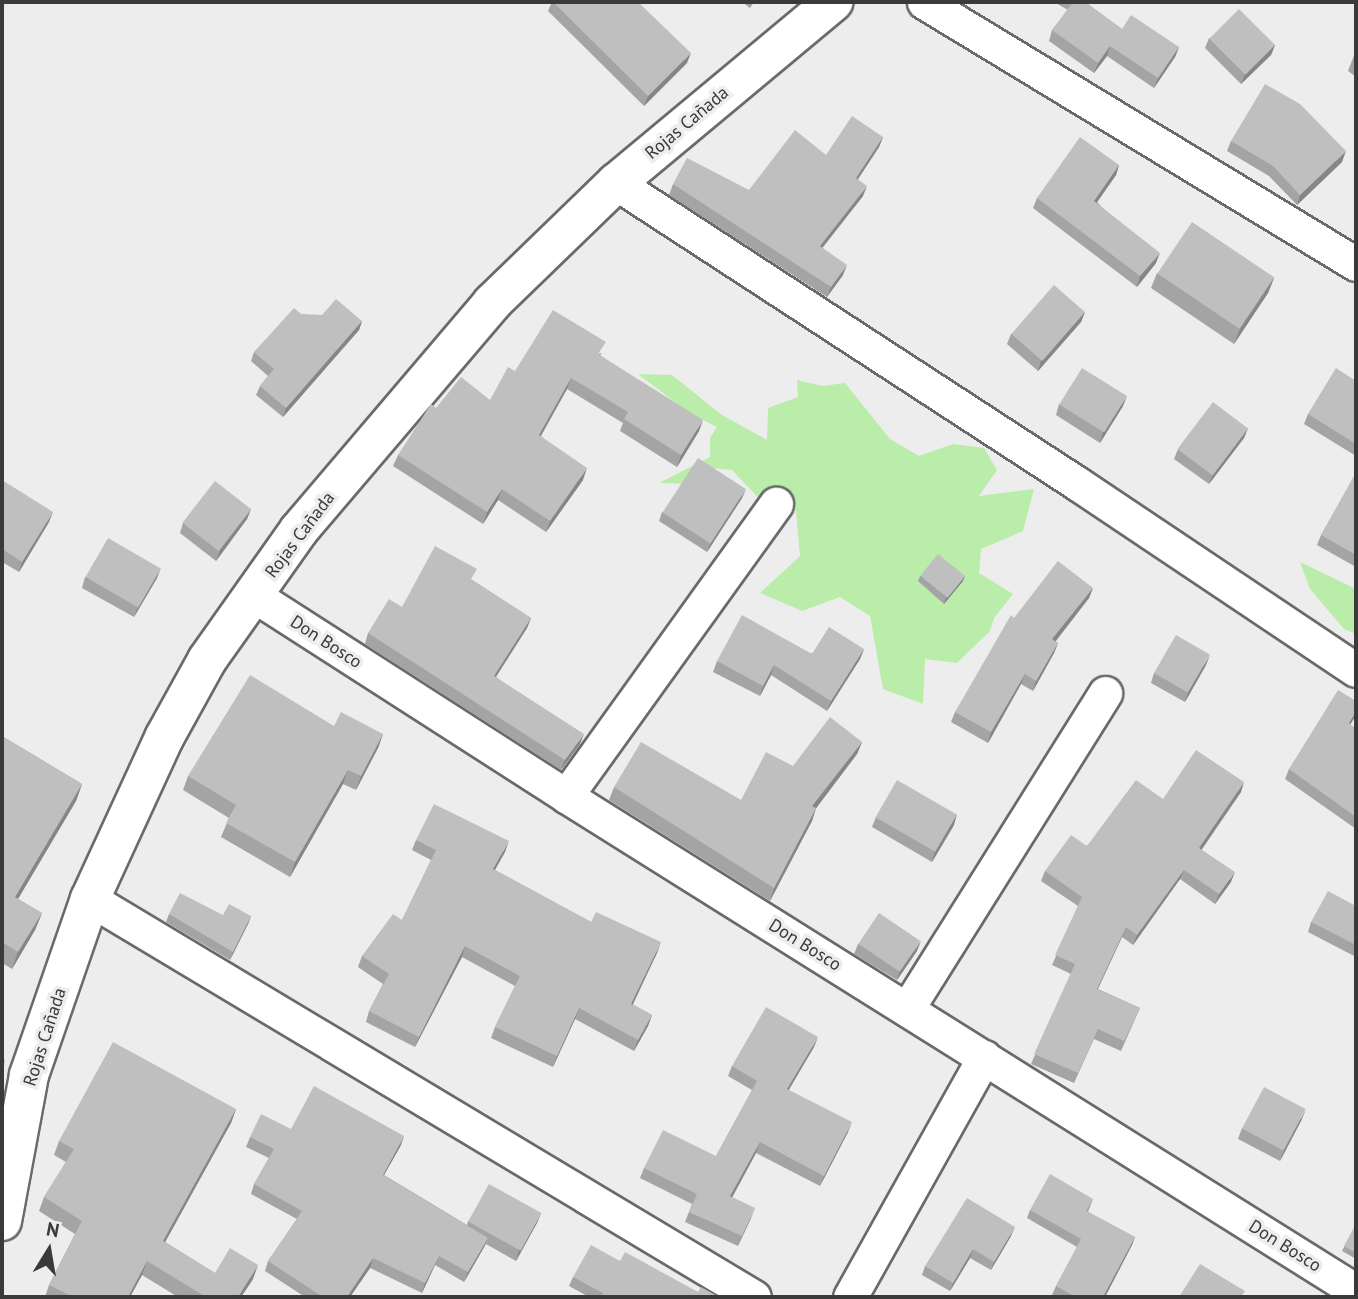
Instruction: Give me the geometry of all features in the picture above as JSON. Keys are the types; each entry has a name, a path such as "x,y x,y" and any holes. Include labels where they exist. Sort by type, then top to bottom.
{"main road":[{"name":"Rojas Cañada","path":"2,1221 29,1076 90,898 164,738 206,660 255,596 299,530 492,303 616,183 833,2"}],"street":[{"path":"925,2 1356,264"},
{"path":"616,183 1090,491 1356,670"},
{"path":"566,796 776,504"},
{"name":"Don Bosco","path":"255,596 566,796 1356,1291"},
{"path":"907,1009 1105,693"},
{"path":"90,898 754,1297"},
{"path":"850,1297 984,1057"}],"green space":[{"path":"638,374 672,375 722,415 767,440 768,408 798,397 797,380 822,386 845,383 890,439 919,456 953,444 984,448 997,470 979,496 1034,489 1023,531 981,549 979,573 1013,594 994,618 990,631 957,663 925,659 923,704 883,689 870,616 840,597 802,611 760,593 800,556 795,500 772,494 766,506 732,470 704,467 693,484 659,483 710,457 710,438 717,427 689,413"},
{"path":"1300,562 1356,589 1356,634 1344,629 1310,589"}],"building":[{"path":"553,2 638,2 691,53 648,96"},
{"path":"1073,2 1085,2 1122,29 1131,15 1179,47 1158,78 1110,46 1098,63 1052,30"},
{"path":"1239,9 1275,45 1245,75 1209,39"},
{"path":"1265,84 1300,104 1346,151 1300,195 1273,166 1231,141"},
{"path":"852,116 883,137 856,178 867,186 820,246 847,265 831,287 673,184 687,158 749,190 795,130 826,155"},
{"path":"1080,137 1119,165 1094,201 1160,253 1140,276 1037,198"},
{"path":"1192,222 1274,277 1239,329 1157,273"},
{"path":"1054,285 1085,312 1042,361 1011,334"},
{"path":"336,299 362,321 286,408 260,386 274,369 254,352 294,308 301,314 322,315"},
{"path":"553,310 606,342 598,354 703,420 681,455 624,419 628,412 571,378 539,435 587,468 550,521 502,489 487,512 398,455 431,404 436,408 461,377 490,400 508,367 515,371"},
{"path":"1082,368 1127,396 1104,433 1059,404"},
{"path":"1336,368 1356,381 1356,444 1308,414"},
{"path":"1213,402 1248,428 1213,476 1177,449"},
{"path":"698,458 746,489 710,544 663,513"},
{"path":"1356,475 1356,555 1321,535"},
{"path":"2,480 53,512 22,562 2,549"},
{"path":"215,481 251,509 219,551 182,523"},
{"path":"108,538 161,568 138,607 86,577"},
{"path":"435,546 477,569 471,579 531,618 494,676 584,734 565,760 368,633 389,599 402,607"},
{"path":"938,554 965,576 948,598 920,576"},
{"path":"1058,561 1093,588 1052,639 1058,643 1036,681 1025,674 991,732 955,712 1011,615 1014,618"},
{"path":"742,615 812,654 829,627 864,649 831,701 774,665 763,686 717,661"},
{"path":"1176,635 1210,654 1188,693 1154,673"},
{"path":"250,675 334,726 341,712 383,734 361,776 348,770 295,862 226,823 236,805 188,776"},
{"path":"1338,690 1356,701 1356,711 1349,723 1356,729 1356,817 1289,769"},
{"path":"830,717 862,742 812,806 816,808 774,888 614,787 641,742 741,800 766,752 793,766"},
{"path":"2,736 82,784 15,897 42,913 18,952 2,942"},
{"path":"1196,750 1244,782 1199,848 1235,872 1219,894 1184,870 1137,935 1126,927 1097,989 1140,1008 1124,1041 1098,1029 1078,1073 1034,1054 1075,964 1055,955 1082,897 1045,871 1071,835 1087,846 1136,780 1163,799"},
{"path":"897,780 957,814 935,852 876,817"},
{"path":"434,804 509,841 493,869 591,922 596,912 661,942 631,1004 652,1015 638,1040 579,1008 557,1056 495,1027 520,976 465,946 419,1037 369,1011 389,974 362,956 393,914 402,920 436,850 416,840"},
{"path":"1328,891 1356,906 1356,945 1311,922"},
{"path":"180,893 223,915 229,904 251,916 233,952 169,914"},
{"path":"879,913 920,941 900,972 858,944"},
{"path":"766,1007 818,1037 787,1089 852,1122 824,1176 760,1142 730,1196 755,1208 742,1236 689,1212 697,1194 644,1168 663,1130 716,1156 757,1081 732,1066"},
{"path":"113,1042 236,1109 163,1241 215,1273 230,1248 258,1265 238,1297 206,1297 147,1261 128,1297 73,1297 49,1285 82,1221 44,1197 74,1149 59,1141"},
{"path":"314,1086 404,1136 383,1175 488,1238 468,1272 439,1256 425,1283 373,1258 347,1297 323,1297 268,1261 302,1211 254,1184 274,1149 250,1137 261,1114 291,1129"},
{"path":"1264,1087 1305,1109 1283,1151 1242,1128"},
{"path":"1050,1174 1093,1199 1086,1211 1135,1237 1103,1297 1076,1297 1056,1286 1081,1239 1030,1210"},
{"path":"489,1184 541,1213 521,1251 468,1222"},
{"path":"967,1198 1015,1227 994,1262 973,1249 953,1283 925,1266"},
{"path":"1356,1224 1356,1253 1344,1246"},
{"path":"591,1245 620,1261 625,1252 698,1292 701,1287 719,1297 600,1297 603,1293 573,1277"},
{"path":"1200,1264 1245,1291 1241,1297 1179,1297"}]}
